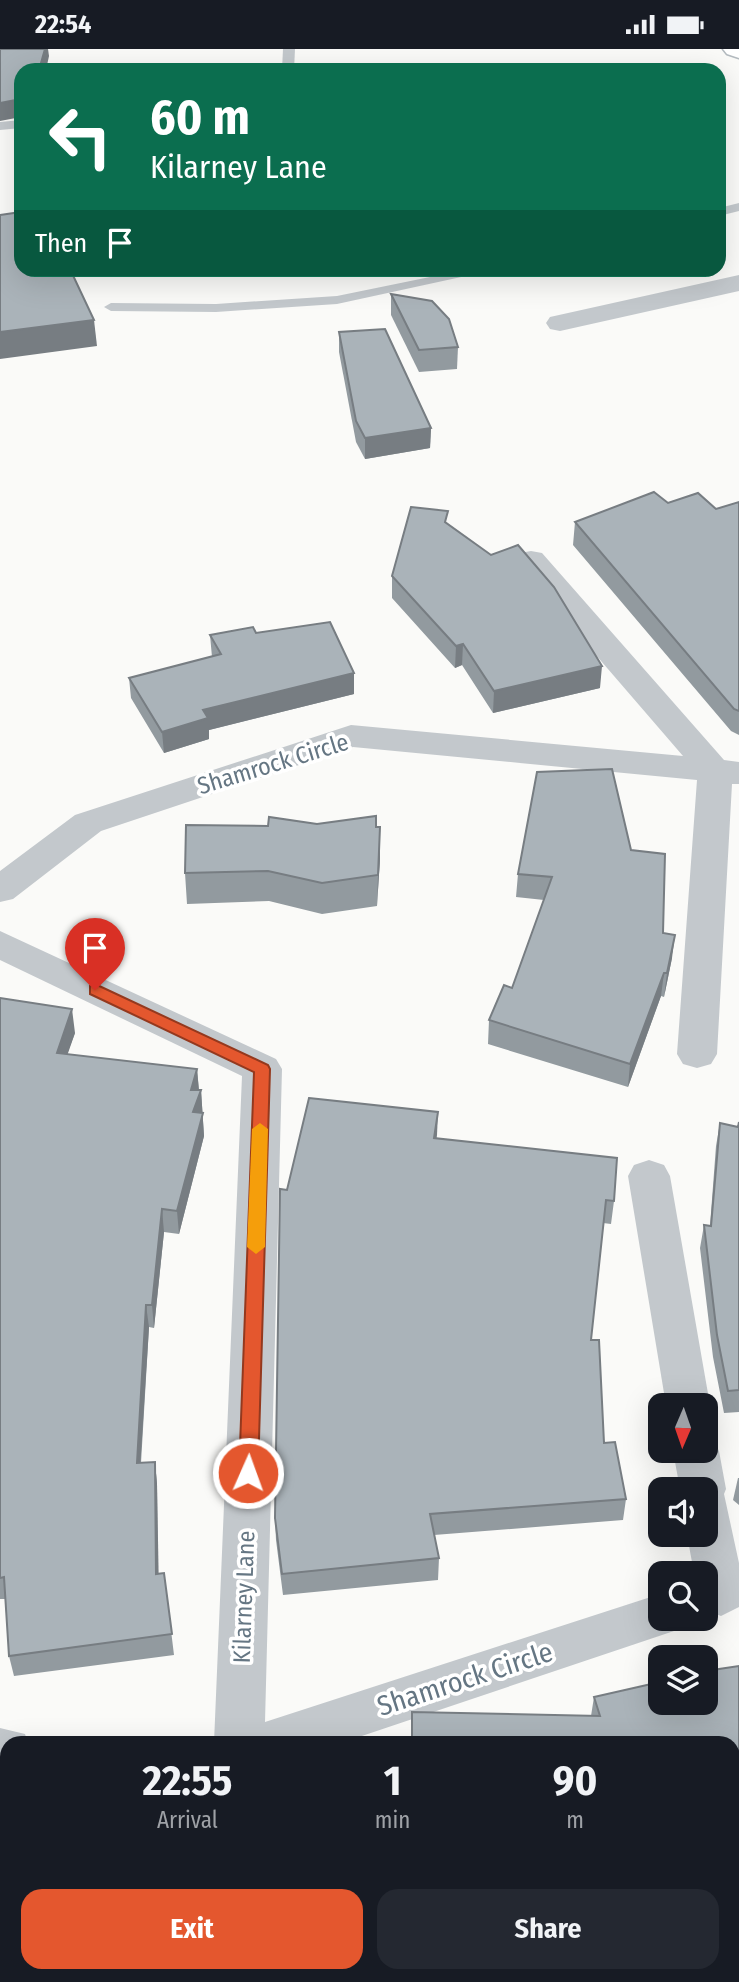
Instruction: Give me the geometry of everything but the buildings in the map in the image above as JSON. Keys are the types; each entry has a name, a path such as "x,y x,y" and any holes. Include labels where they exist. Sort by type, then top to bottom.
{"street":[{"path":"560,323 739,283"},
{"path":"531,560 727,773 697,1054"},
{"name":"Shamrock Circle","path":"0,890 88,823 351,737 727,773"},
{"name":"Kilarney Lane","path":"0,944 262,1069 239,1736"},
{"path":"649,1176 686,1393"},
{"path":"713,1547 722,1596"},
{"name":"Shamrock Circle","path":"292,1736 648,1619"}],"lane":[{"path":"111,307 215,308 337,300 452,277"}],"slow traffic":[{"path":"256,1247 260,1129"}],"route":[{"path":"95,990 262,1069 248,1473"}]}
